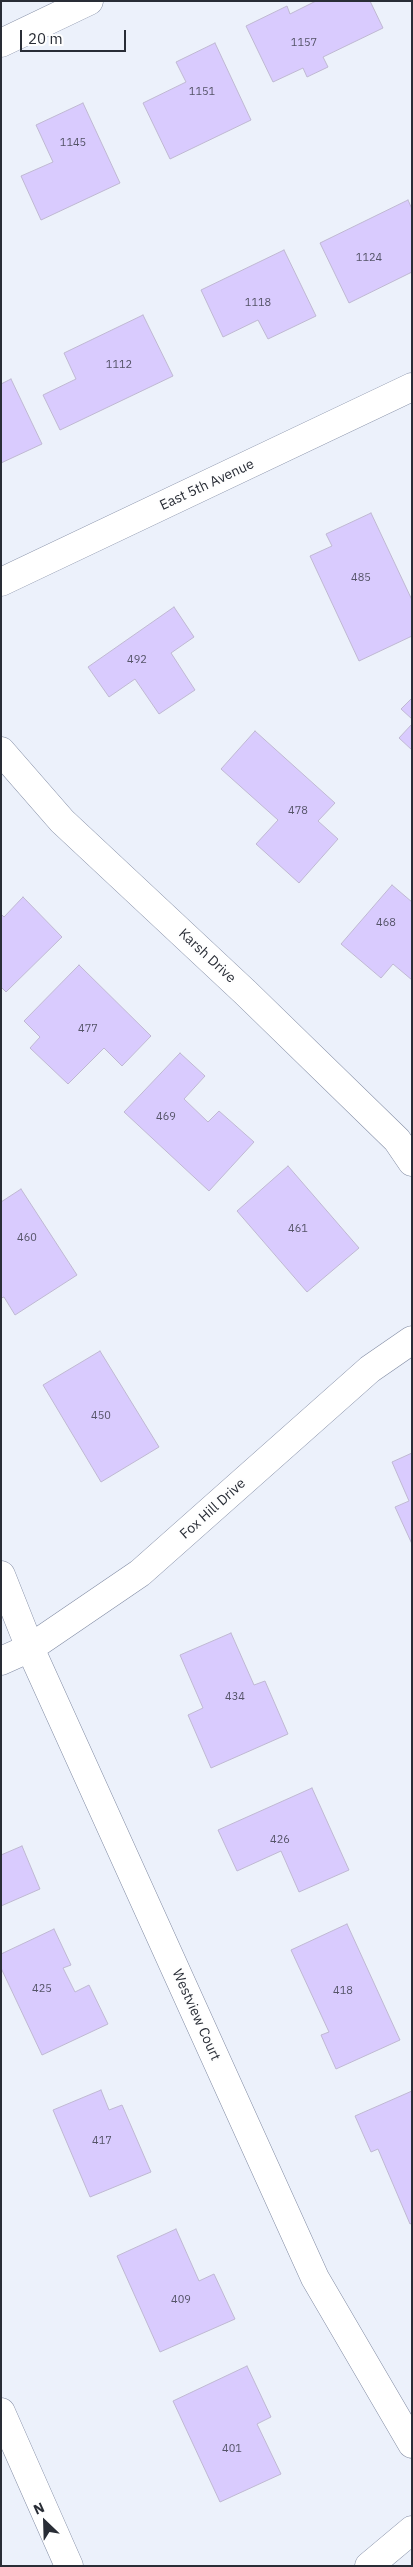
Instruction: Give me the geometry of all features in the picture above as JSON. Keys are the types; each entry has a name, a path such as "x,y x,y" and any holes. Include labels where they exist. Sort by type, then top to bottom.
{"street":[{"path":"1,43 89,1"},
{"name":"East 5th Avenue","path":"1,582 408,397"},
{"name":"Karsh Drive","path":"1,751 62,821 246,993 397,1140 412,1162"},
{"name":"Fox Hill Drive","path":"1,1661 30,1648 140,1573 370,1369 412,1340"},
{"name":"Westview Court","path":"1,1575 30,1648 315,2278 412,2444"},
{"path":"1,2412 70,2566"},
{"path":"369,2566 412,2530"}],"building":[{"path":"316,1 370,1 383,28 323,57 328,67 307,77 303,68 273,82 246,26 287,6 290,14"},
{"path":"215,43 251,120 170,159 143,103 186,82 176,62"},
{"path":"83,103 120,183 41,220 21,176 53,162 36,125"},
{"path":"408,200 412,209 412,272 349,303 320,243"},
{"path":"284,250 316,316 268,339 258,320 223,337 201,290"},
{"path":"143,315 173,376 60,430 43,395 76,379 64,353"},
{"path":"11,379 42,444 1,463 1,384"},
{"path":"371,513 412,600 412,636 359,661 310,556 332,546 326,534"},
{"path":"174,607 194,637 171,653 195,690 159,714 135,679 109,697 88,667"},
{"path":"412,698 412,719 401,709"},
{"path":"412,724 412,750 399,738"},
{"path":"255,731 335,803 318,821 338,839 299,883 256,844 278,820 221,769"},
{"path":"392,885 412,902 412,980 393,964 381,978 341,944"},
{"path":"23,897 62,937 6,992 1,987 1,914 4,917"},
{"path":"79,965 151,1036 122,1066 104,1048 68,1084 30,1048 40,1037 24,1021"},
{"path":"180,1053 205,1076 184,1099 208,1122 219,1111 254,1142 209,1191 124,1112"},
{"path":"288,1166 359,1248 307,1292 237,1211"},
{"path":"21,1189 77,1275 15,1315 4,1297 1,1298 1,1202"},
{"path":"100,1351 159,1447 101,1482 43,1385"},
{"path":"412,1453 412,1544 395,1507 409,1501 392,1462"},
{"path":"231,1633 254,1685 265,1681 288,1734 211,1768 188,1715 203,1708 180,1655"},
{"path":"312,1788 349,1870 299,1892 281,1851 237,1871 218,1830"},
{"path":"22,1846 40,1889 1,1906 1,1855"},
{"path":"347,1924 400,2040 336,2069 321,2035 329,2032 291,1950"},
{"path":"54,1929 71,1965 63,1968 75,1992 89,1985 108,2024 42,2055 1,1968 1,1954"},
{"path":"101,2090 109,2110 122,2105 151,2172 90,2197 53,2110"},
{"path":"412,2091 412,2223 410,2224 378,2149 371,2152 355,2116"},
{"path":"176,2229 199,2281 214,2274 235,2319 160,2352 117,2256"},
{"path":"247,2366 271,2417 257,2424 281,2474 220,2502 173,2401"}]}
